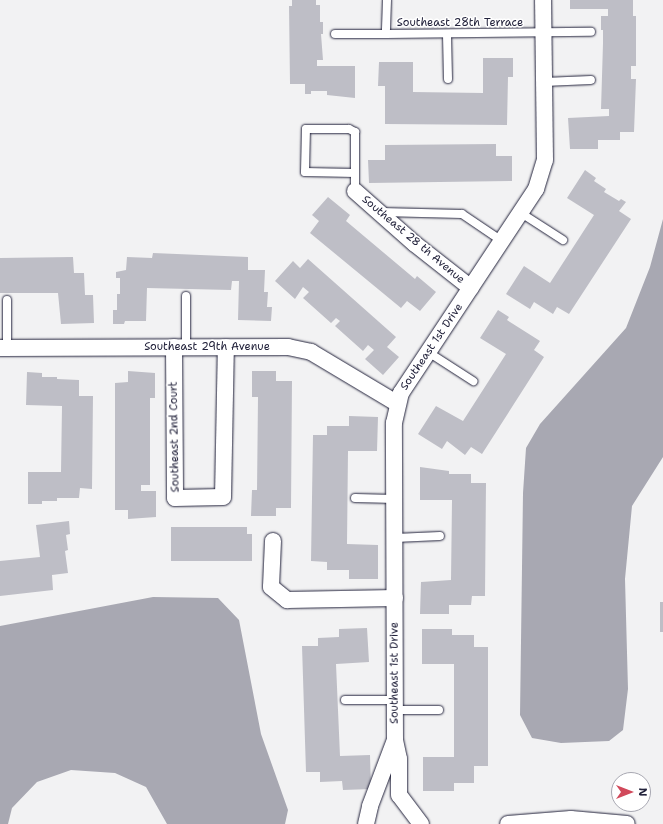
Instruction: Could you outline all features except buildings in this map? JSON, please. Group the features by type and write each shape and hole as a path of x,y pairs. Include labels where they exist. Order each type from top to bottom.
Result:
{"street":[{"name":"Southeast 1st Drive","path":"399,795 399,759 395,740 394,423 400,393 536,189 545,160 544,0"},
{"name":"Southeast 28 th Avenue","path":"355,191 378,212 470,288"},
{"name":"Southeast 2nd Court","path":"180,347 174,498 224,497 226,347"},
{"name":"Southeast 29th Avenue","path":"4,348 288,347 311,352 398,404"},
{"path":"273,541 271,587 287,600 395,598"},
{"name":"Southeast 1st Drive","path":"366,824 375,793 395,740"},
{"path":"375,793 399,795 421,824"},
{"path":"508,824 571,818 627,824"}],"lane":[{"name":"Southeast 28th Terrace","path":"387,0 386,34 447,35 591,32"},
{"path":"335,34 386,34"},
{"path":"447,35 448,79"},
{"path":"544,82 591,80"},
{"path":"355,173 305,172 306,129 352,130 356,136 355,191"},
{"path":"378,212 462,214 502,241"},
{"path":"521,213 563,240"},
{"path":"180,347 186,296"},
{"path":"4,348 8,300"},
{"path":"428,352 473,381"},
{"path":"355,498 395,498"},
{"path":"395,538 440,536"},
{"path":"345,700 439,710"}],"shaded area":[{"path":"663,219 663,457 632,506 625,579 628,689 623,730 609,741 561,743 532,738 520,715 523,493 526,448 540,424 626,328 650,267"},
{"path":"153,597 218,598 239,620 261,734 288,810 285,824 167,824 146,787 115,773 71,770 37,782 12,808 8,824 0,824 0,626"}]}
